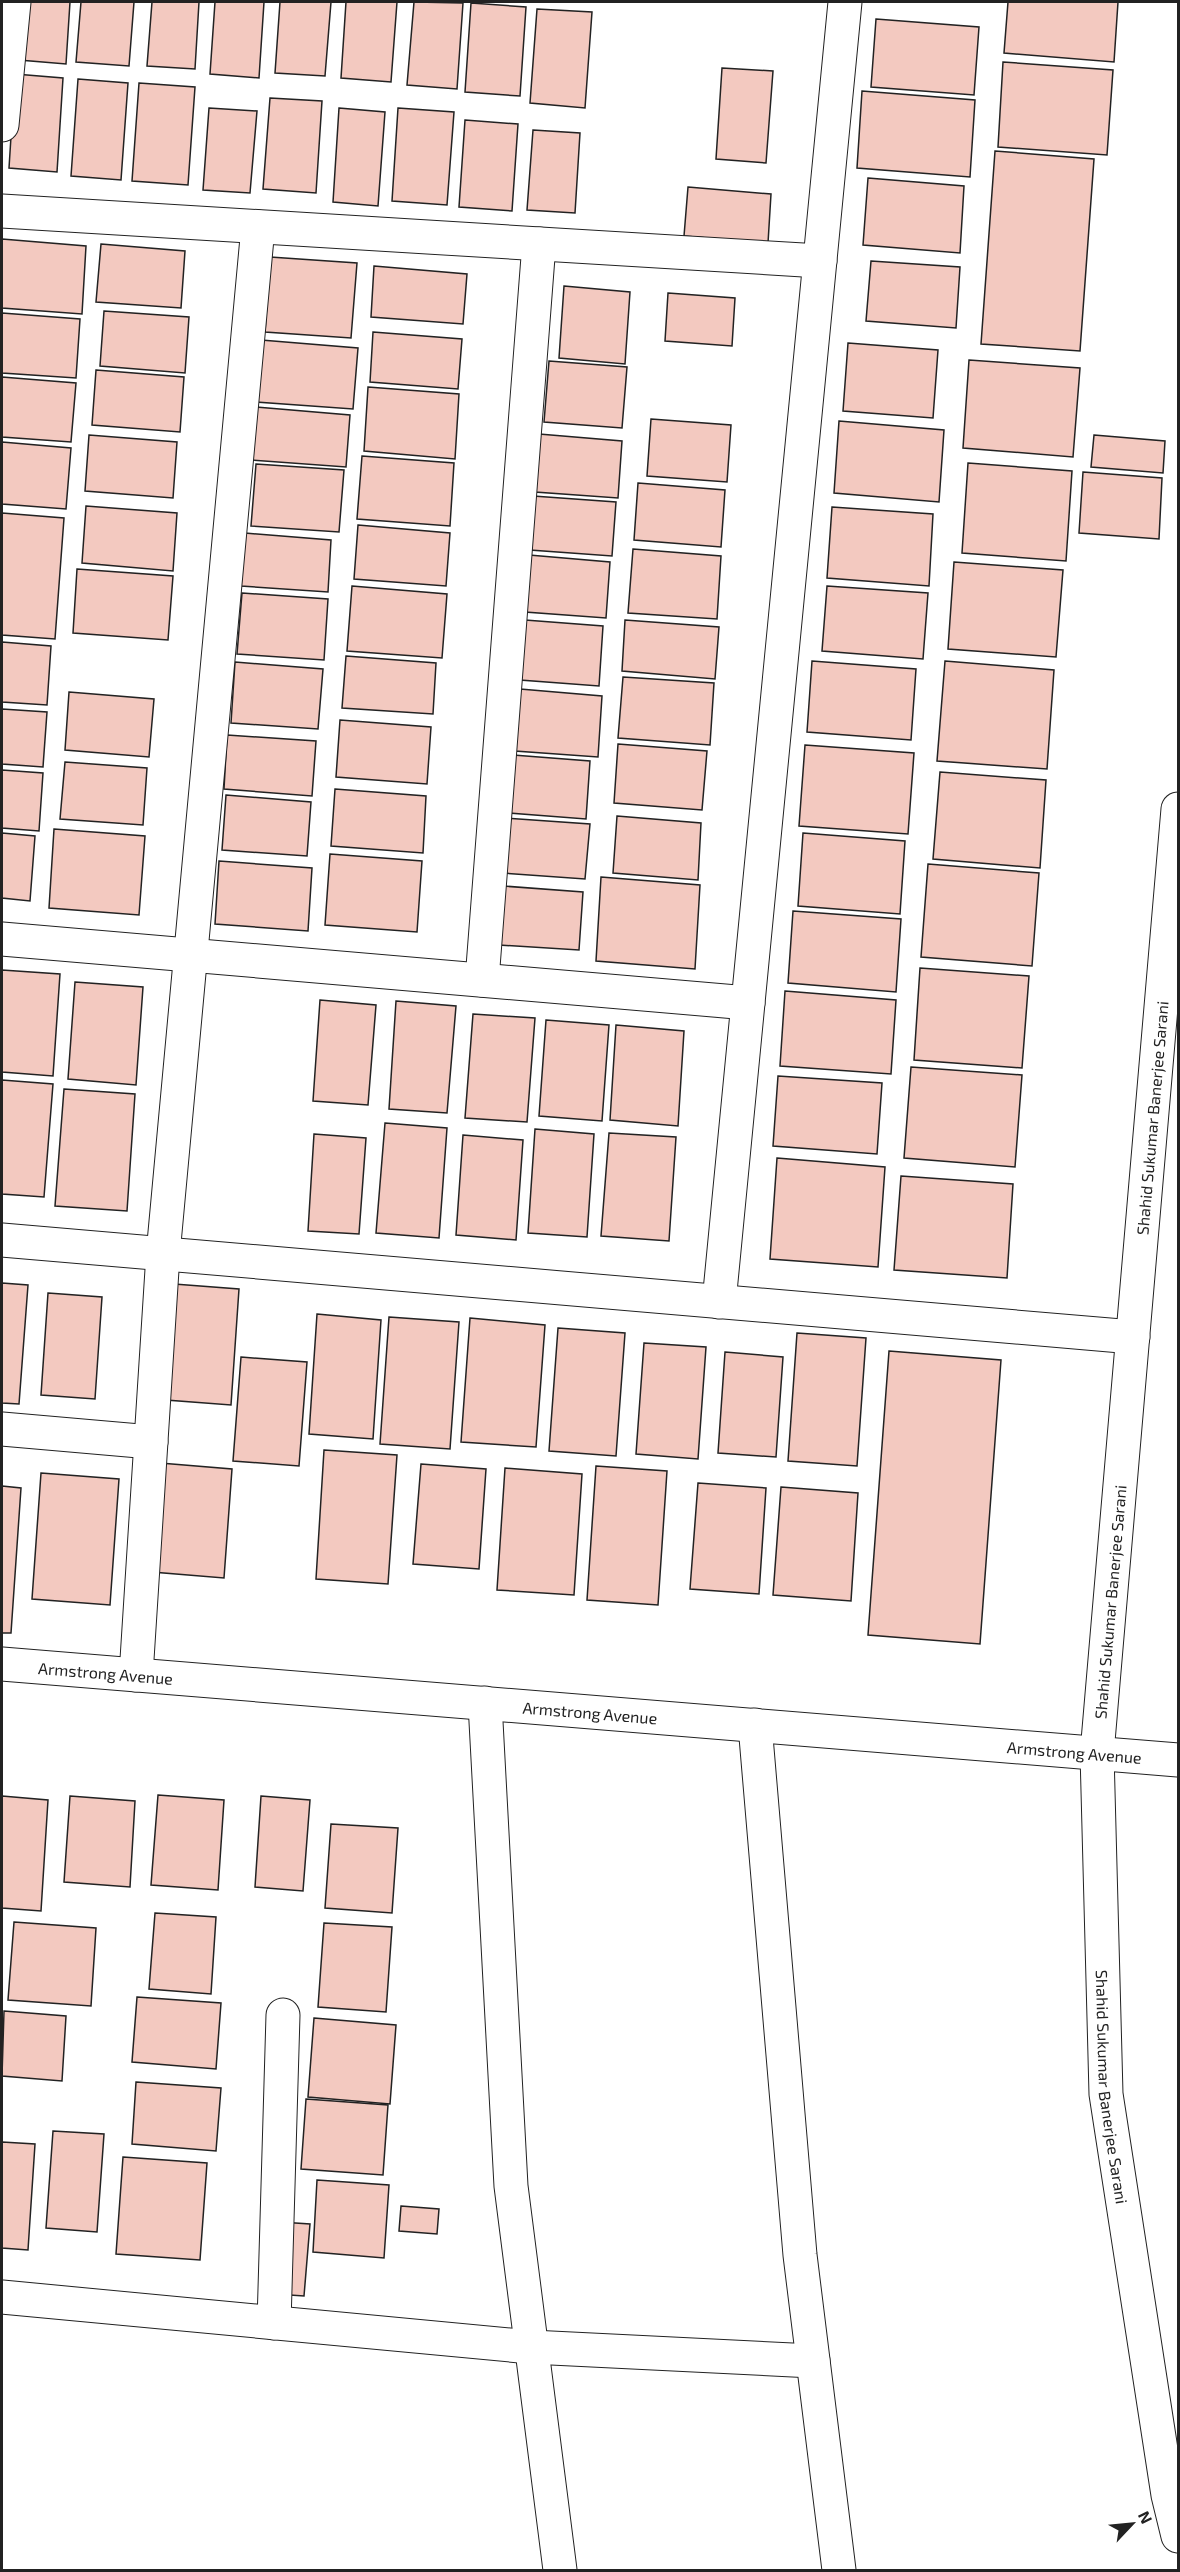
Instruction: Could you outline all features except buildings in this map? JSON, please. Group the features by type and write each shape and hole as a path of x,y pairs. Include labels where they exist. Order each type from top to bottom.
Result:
{"street":[{"path":"2,125 14,2"},
{"path":"719,1302 845,2"},
{"path":"2,211 820,261"},
{"path":"136,1675 163,1254 258,226"},
{"path":"482,980 539,244"},
{"name":"Shahid Sukumar Banerjee Sarani","path":"1179,809 1097,1753 1106,2094 1168,2495 1179,2536"},
{"path":"2,939 748,1003"},
{"path":"2,1240 1133,1337"},
{"path":"2,1429 151,1442"},
{"name":"Armstrong Avenue","path":"2,1664 1179,1760"},
{"path":"485,1703 511,2186 560,2571"},
{"path":"755,1725 800,2255 839,2571"},
{"path":"274,2323 283,2015"},
{"path":"2,2297 531,2347 813,2361"}]}
